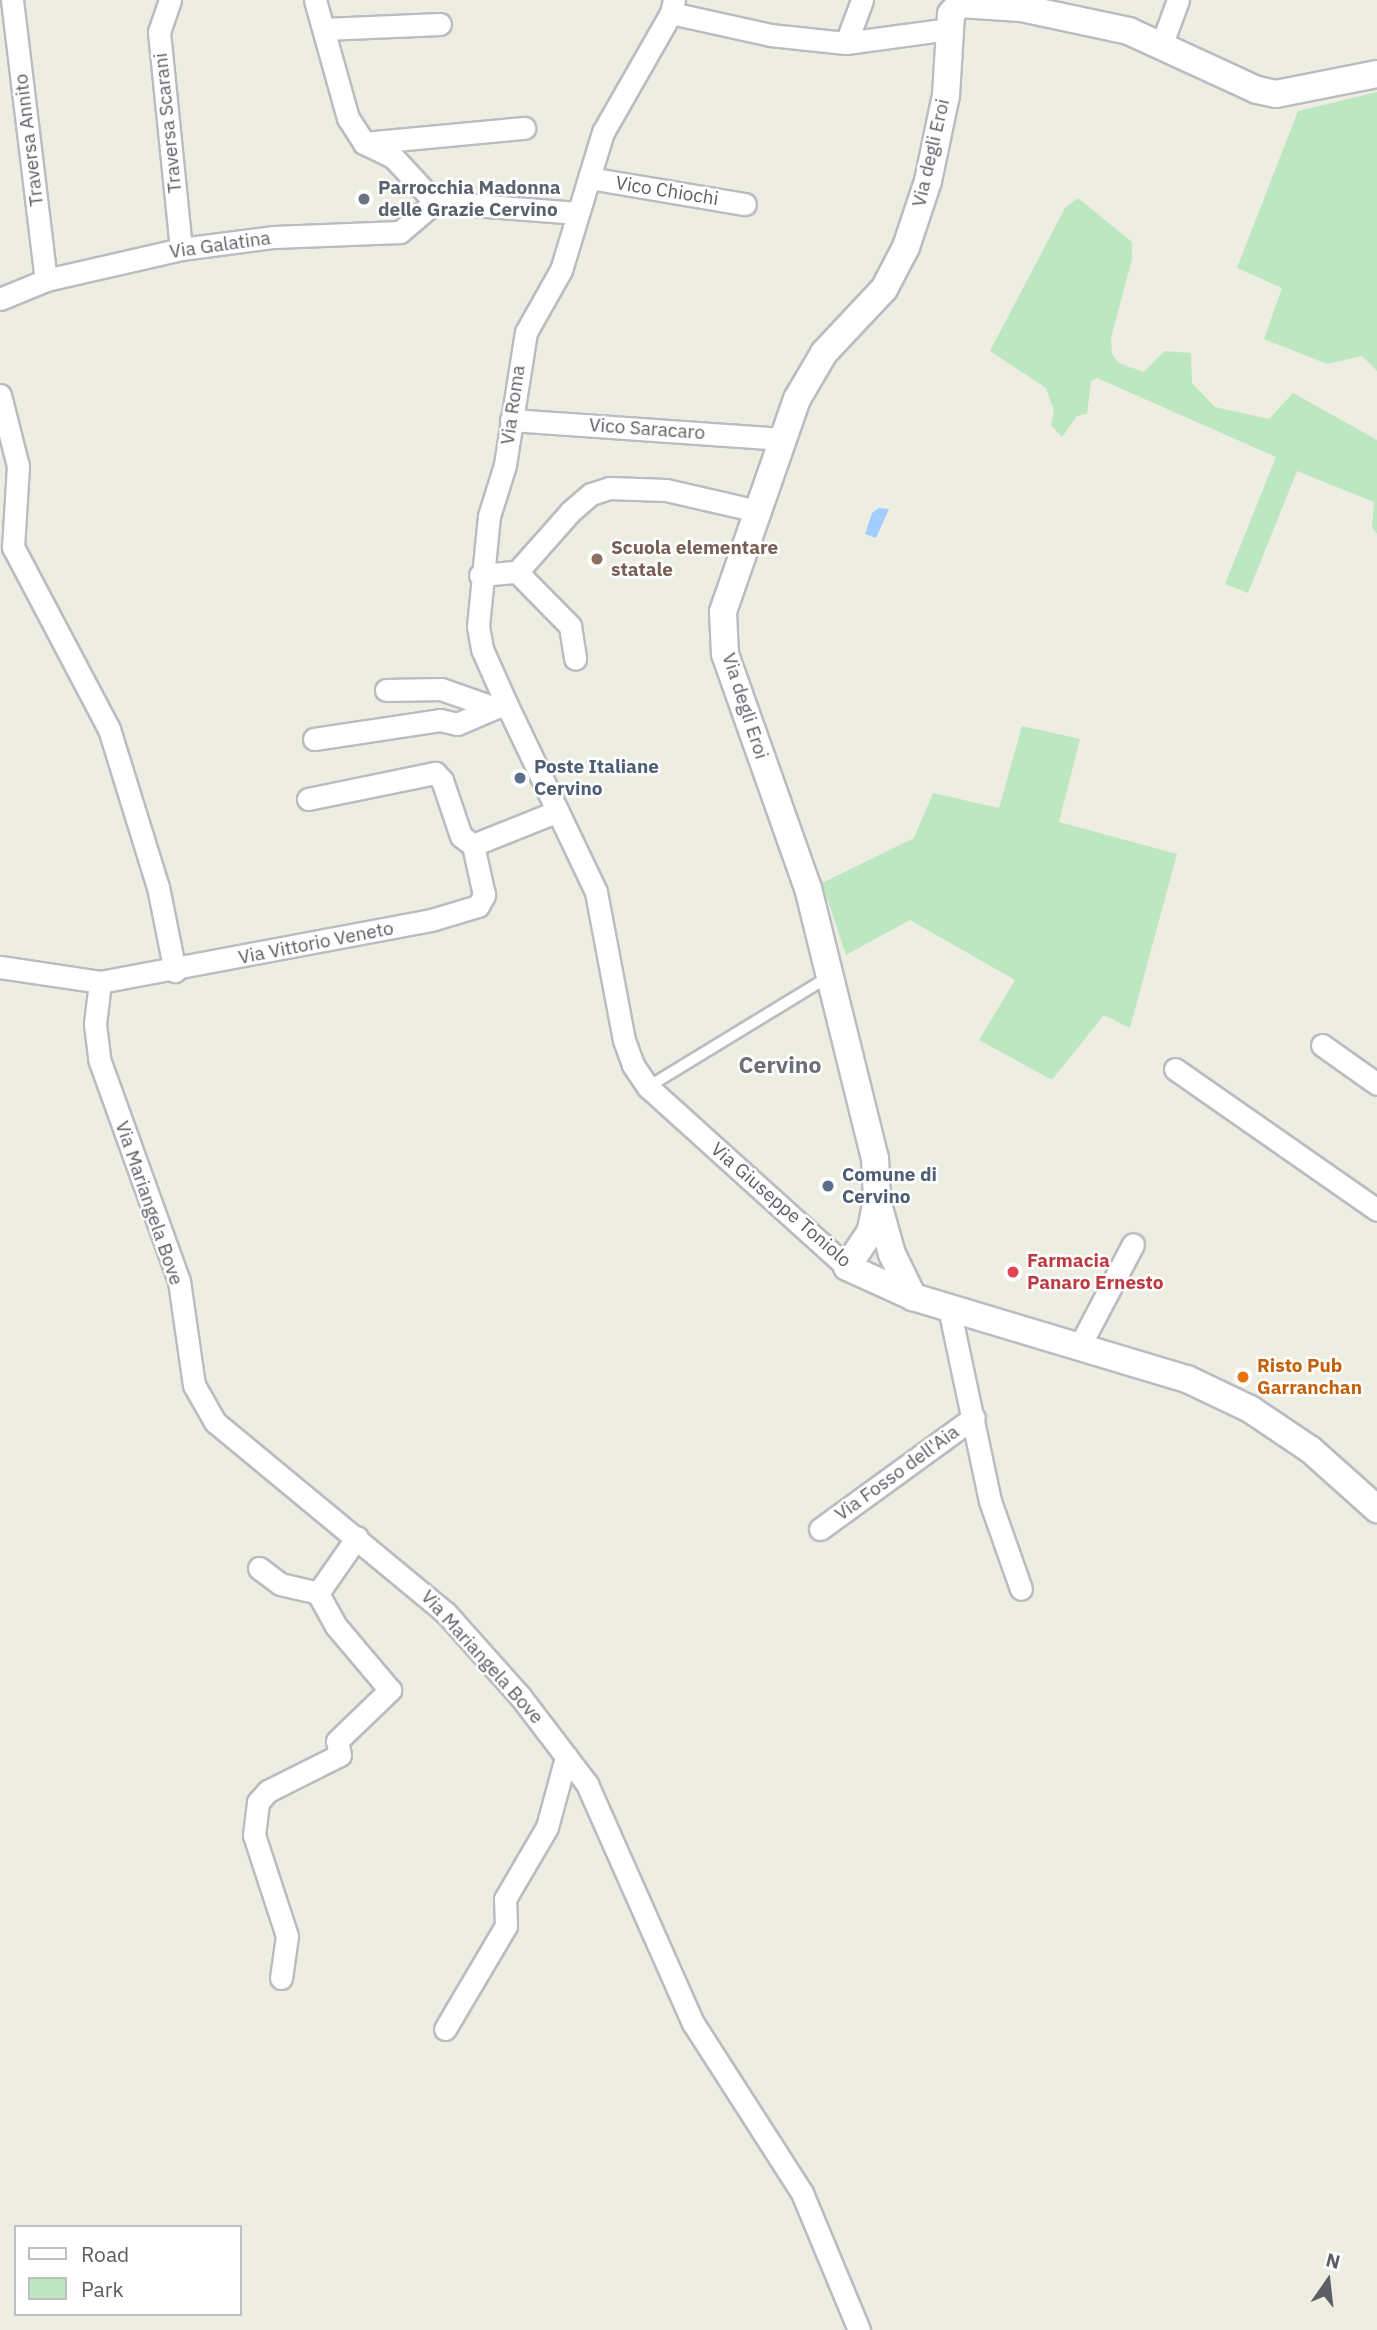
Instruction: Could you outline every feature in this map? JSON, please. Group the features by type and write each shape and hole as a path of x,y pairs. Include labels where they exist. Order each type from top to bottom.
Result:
{"street":[{"name":"Traversa Annito","path":"12,0 46,281"},
{"name":"Traversa Scarani","path":"170,0 159,32 181,249"},
{"path":"315,0 348,118 364,142 393,157 435,202 578,213"},
{"path":"846,43 862,0"},
{"path":"1161,46 1178,0"},
{"path":"960,2 1066,16 1129,31 1257,90 1276,93 1377,74"},
{"name":"Via degli Eroi","path":"913,1297 892,1254 877,1199 875,1158 862,1093 808,888 725,654 723,611 797,399 824,352 884,289 906,247 929,181 946,95 951,14 960,2"},
{"path":"673,6 770,35 846,43 950,29"},
{"name":"Via Roma","path":"556,812 500,706 482,649 478,626 480,575 526,332 561,270 603,132 673,6"},
{"path":"324,29 440,23"},
{"path":"364,142 524,128"},
{"name":"Vico Chiochi","path":"589,178 745,204"},
{"name":"Via Galatina","path":"0,299 46,281 181,249 274,237 400,232 435,202"},
{"path":"0,395 18,466 13,547 109,729 158,887 175,971"},
{"name":"Vico Saracaro","path":"511,419 783,439"},
{"path":"480,575 517,572 570,512 591,494 609,488 666,490 758,511"},
{"path":"517,572 570,626 575,659"},
{"path":"386,690 442,689 500,706"},
{"path":"314,739 440,720 457,724 500,706"},
{"path":"308,799 435,773 442,779 461,836 473,845 556,812"},
{"name":"Via Giuseppe Toniolo","path":"556,812 596,892 624,1040 648,1087 847,1267 913,1297 1187,1379 1250,1409 1311,1450 1377,1509"},
{"name":"Via Vittorio Veneto","path":"0,967 100,982 175,971 431,920 478,906 484,895 473,845"},
{"name":"Via Mariangela Bove","path":"100,982 95,1024 99,1059 179,1281 194,1385 215,1422 446,1613 520,1696 587,1784 693,2023 802,2193 859,2330"},
{"path":"1322,1045 1377,1084"},
{"path":"1175,1069 1377,1210"},
{"name":"Via degli Eroi","path":"847,1267 871,1231 877,1199"},
{"path":"1079,1347 1133,1244"},
{"name":"Via Fosso dell'Aia","path":"949,1308 990,1501 1021,1589"},
{"name":"Via Fosso dell'Aia","path":"820,1529 974,1417"},
{"path":"318,1593 357,1537"},
{"path":"260,1568 281,1584 318,1593 336,1626 390,1690 337,1741 340,1755 268,1791 258,1802 254,1835 287,1936 281,1978"},
{"path":"445,2029 506,1926 505,1899 547,1827 566,1757"}],"lane":[{"path":"648,1087 831,975"}],"green space":[{"path":"1377,92 1377,371 1362,356 1327,364 1264,339 1282,288 1237,268 1298,111"},
{"path":"1078,198 1132,242 1132,259 1111,338 1112,354 1119,363 1144,372 1164,351 1191,353 1192,383 1215,407 1269,419 1293,393 1377,440 1377,534 1372,527 1374,502 1297,471 1248,593 1225,584 1276,457 1097,378 1091,381 1087,414 1077,416 1062,437 1051,425 1054,411 1046,388 990,351 1065,208"},
{"path":"1022,726 1080,739 1059,822 1177,854 1130,1028 1104,1015 1052,1080 979,1040 1015,980 910,920 846,955 822,883 914,838 933,793 999,808"}],"water":[{"path":"879,508 889,509 876,538 865,534 872,513"}],"place":[{"name":"Parrocchia Madonna delle Grazie Cervino","path":"364,199"},
{"name":"Scuola elementare statale","path":"597,559"},
{"name":"Poste Italiane Cervino","path":"520,778"},
{"name":"Comune di Cervino","path":"828,1186"},
{"name":"Farmacia Panaro Ernesto","path":"1013,1272"},
{"name":"Risto Pub Garranchan","path":"1243,1377"}],"district":[{"name":"Cervino","path":"780,1064"}]}
